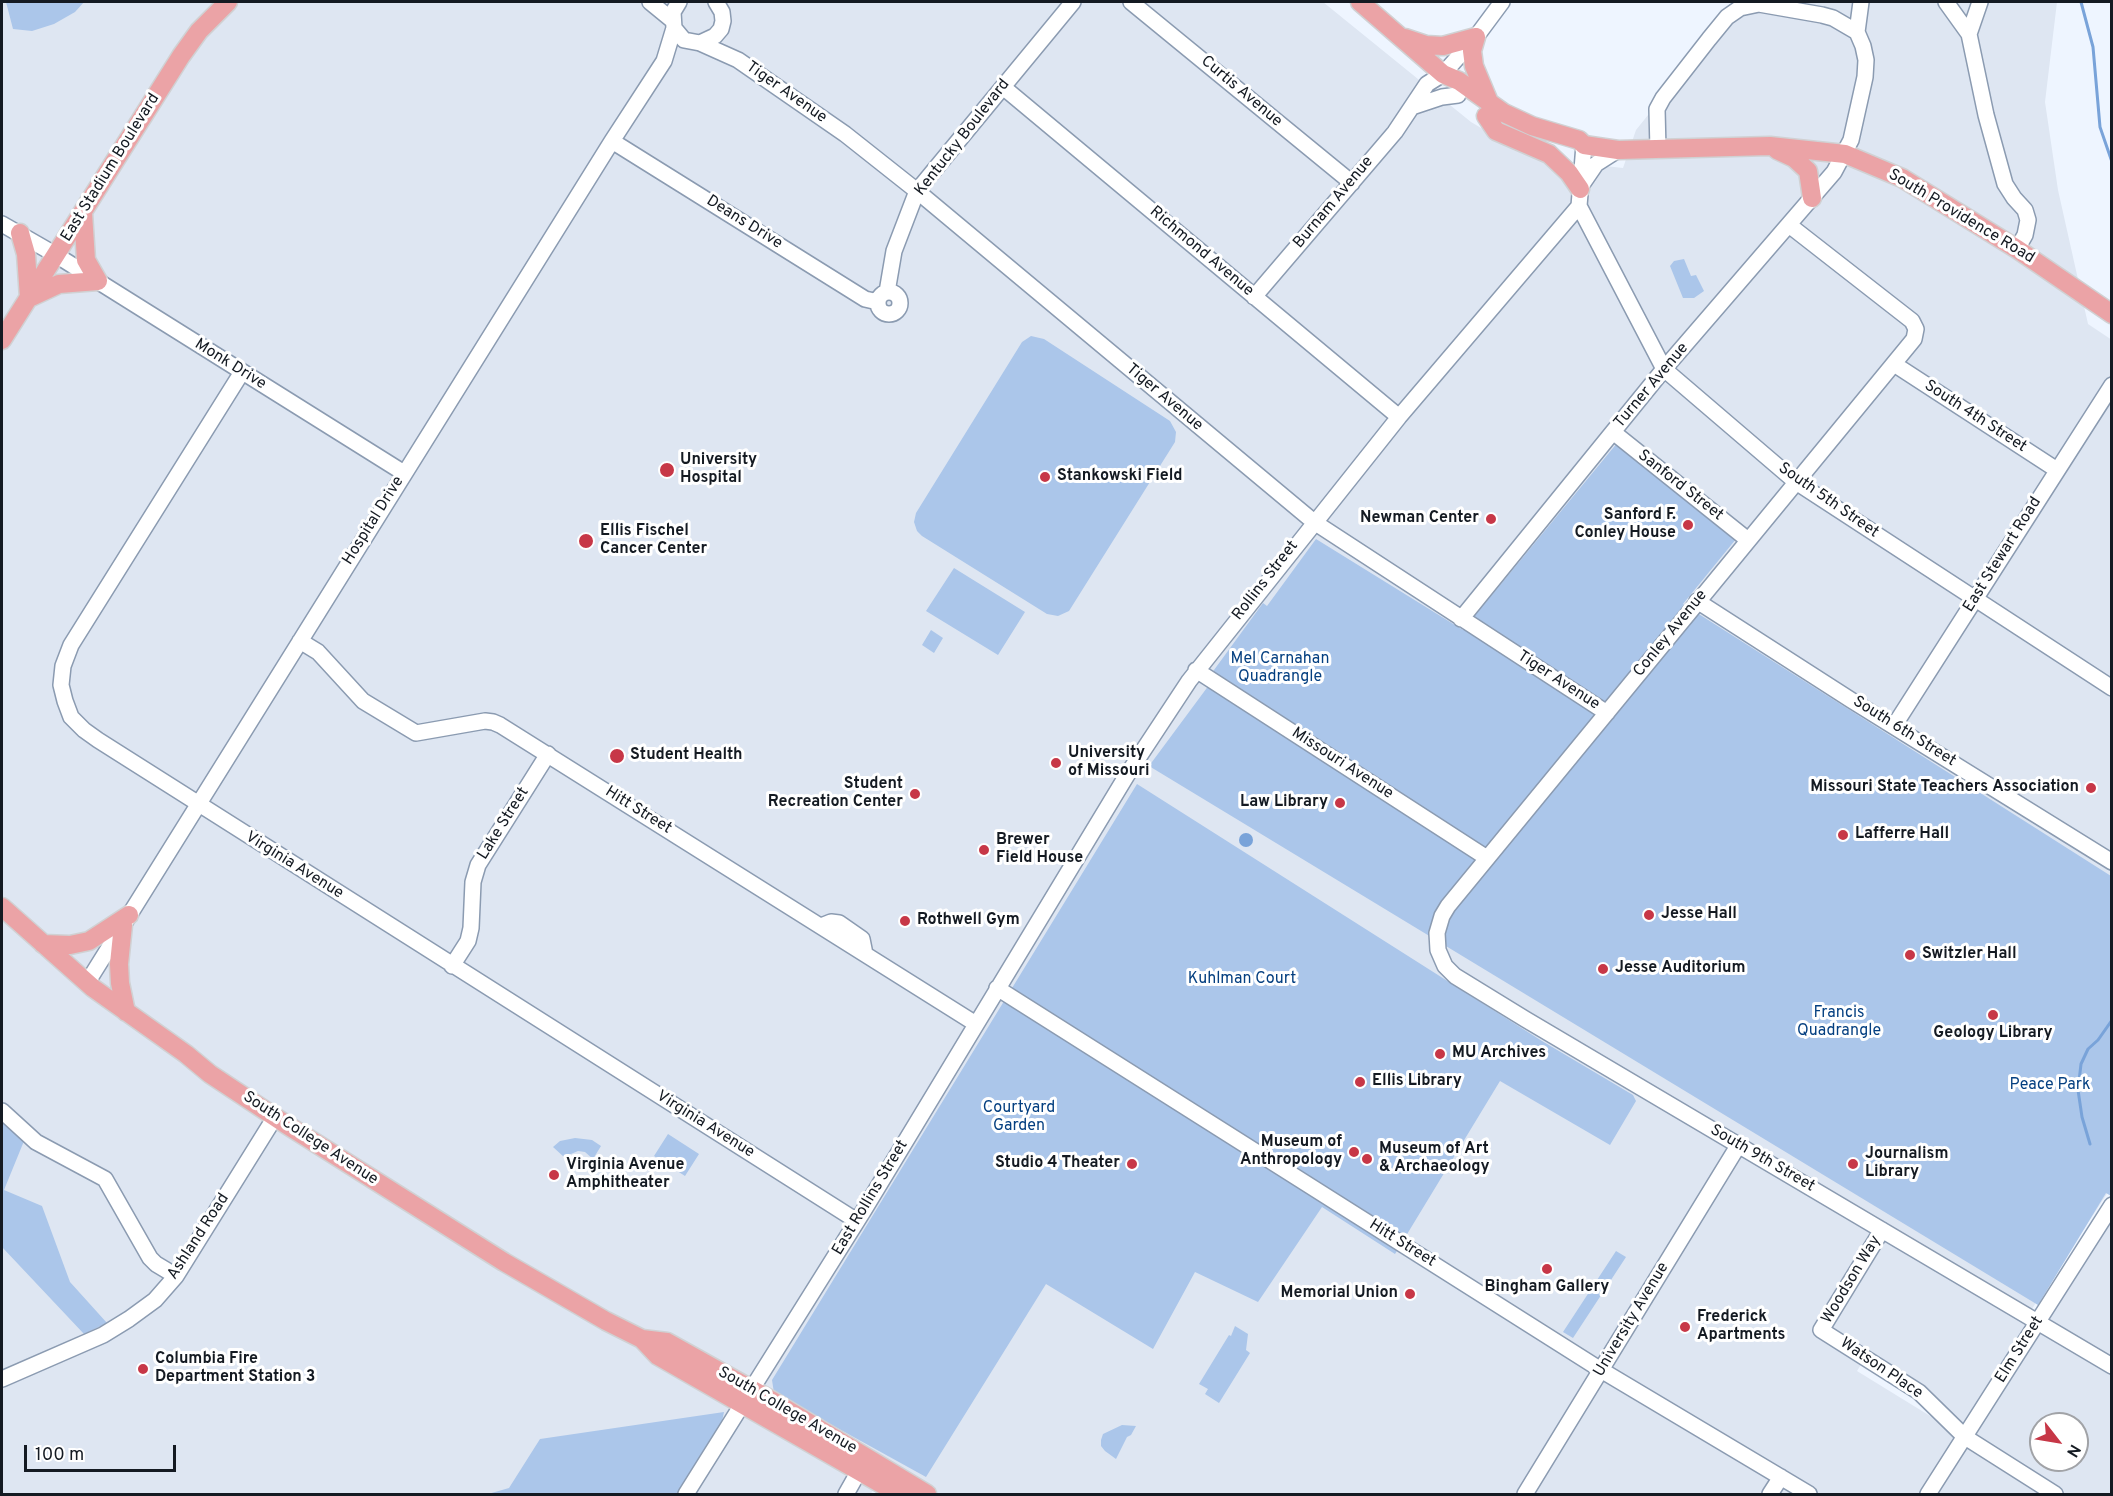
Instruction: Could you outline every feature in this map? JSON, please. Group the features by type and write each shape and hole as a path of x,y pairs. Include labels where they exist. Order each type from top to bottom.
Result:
{"main road":[{"name":"East Stadium Boulevard","path":"2,340 181,56 199,31 228,2"},
{"name":"South Providence Road","path":"1360,2 1443,75 1452,90 1488,110 1504,113 1532,126 1579,140 1584,145 1618,150 1770,146 1845,154 1902,178 2017,249 2112,314"},
{"path":"1400,37 1426,45 1443,46 1476,38 1472,59 1496,131 1549,154 1569,173 1579,197"},
{"name":"South Providence Road","path":"1443,75 1459,81 1488,110"},
{"path":"1770,146 1794,158 1808,171 1812,198"},
{"path":"20,233 26,255 28,298 59,284 98,281 86,260 83,213"},
{"name":"South College Avenue","path":"2,907 87,983 186,1054 210,1074 275,1117 504,1262 606,1321 642,1339 667,1342 752,1389 927,1494"},
{"path":"43,944 70,945 89,941 126,920"},
{"path":"126,920 119,964 126,1012"},
{"name":"South College Avenue","path":"642,1339 658,1356 899,1494"}],"street":[{"path":"650,2 673,24"},
{"name":"Hospital Drive","path":"87,983 404,473 664,61 673,24 673,12 679,2"},
{"name":"Tiger Avenue","path":"716,2 722,12 721,29 728,46 738,60"},
{"name":"Kentucky Boulevard","path":"882,297 894,251 917,191 1073,2"},
{"name":"Curtis Avenue","path":"1131,2 1352,183"},
{"name":"Burnam Avenue","path":"1254,297 1395,132 1427,84 1443,75 1476,38 1502,2"},
{"path":"1658,150 1656,109 1727,17 1740,8 1759,4 1833,18 1857,32 1861,2"},
{"path":"1946,2 1969,34 1986,115 2006,184 2014,198 2025,210 2028,220 2025,235 2017,249"},
{"path":"1969,34 1980,2"},
{"name":"Tiger Avenue","path":"673,24 678,35 738,60 845,134 917,191 1314,522 1607,713"},
{"name":"Hospital Drive","path":"664,61 681,48 716,36 721,29"},
{"name":"Turner Avenue","path":"1461,619 1664,369 1834,172 1851,140 1865,77 1866,60 1857,32"},
{"name":"Richmond Avenue","path":"1002,87 1399,417"},
{"path":"1412,107 1442,97 1458,95"},
{"name":"Deans Drive","path":"612,141 865,299 882,297"},
{"path":"1579,197 1584,145"},
{"path":"1579,197 1587,175 1596,164 1618,150"},
{"name":"South 5th Street","path":"1579,197 1664,369 1796,482 2112,688"},
{"name":"Rollins Street","path":"998,988 1127,776 1196,670 1579,197"},
{"name":"Monk Drive","path":"2,224 98,281 404,473"},
{"name":"Conley Avenue","path":"1437,933 1448,906 1914,339 1916,328 1912,321 1789,225"},
{"name":"South 4th Street","path":"1894,364 2057,470"},
{"name":"Virginia Avenue","path":"242,372 71,645 63,666 61,685 64,701 71,717 84,730 197,804 857,1221"},
{"name":"East Stewart Road","path":"1894,726 2112,384"},
{"name":"Sanford Street","path":"1613,432 1748,540"},
{"name":"South 6th Street","path":"1698,601 2112,862"},
{"name":"Hitt Street","path":"300,640 318,651 363,701 416,733 493,722 548,754 976,1024"},
{"name":"Missouri Avenue","path":"1196,670 1487,858"},
{"name":"Lake Street","path":"452,966 468,941 471,928 473,882 478,865 548,754"},
{"name":"South 9th Street","path":"1437,933 1438,950 1445,966 1455,976 2112,1366"},
{"name":"Hitt Street","path":"998,988 1601,1370 1809,1494"},
{"name":"East Rollins Street","path":"742,1406 998,988"},
{"path":"2,1111 36,1142 105,1179 150,1258 176,1276"},
{"name":"Ashland Road","path":"2,1379 104,1335 155,1300 176,1276 275,1117"},
{"name":"University Avenue","path":"1526,1494 1738,1146"},
{"name":"Elm Street","path":"1928,1494 2112,1205"},
{"name":"Woodson Way","path":"1821,1330 1882,1230"},
{"name":"Watson Place","path":"1821,1330 1919,1392 1965,1437 2055,1494"},
{"path":"686,1494 742,1406"},
{"path":"846,1494 859,1471"},
{"path":"1770,1494 1781,1477"}],"shaded area":[{"name":"University of Missouri","path":"2,2 1323,2 1471,122 1513,147 1541,159 1623,168 1636,130 1739,2 2057,2 2045,102 2058,190 2088,324 2112,340 2112,1186 2028,1315 2038,1321 2111,1205 2111,1494 879,1494 873,1491 870,1494 2,1494","holes":["1865,1358 1961,1435 1857,1371"]},
{"path":"1243,833 1249,833 1253,840 1249,847 1243,847 1239,843 1239,837"}],"green space":[{"path":"6,2 84,2 75,12 54,24 32,31 13,29"},
{"path":"1684,259 1691,276 1696,275 1704,291 1694,298 1683,298 1670,266 1674,261"},
{"name":"Stankowski Field","path":"1031,336 1044,339 1170,421 1176,432 1175,442 1069,611 1058,616 1047,614 922,536 917,531 914,522 916,513 1022,342"},
{"path":"1618,442 1736,539 1683,604 2111,876 2111,1196 2106,1193 2038,1305 1149,766 1212,681 1208,678 1263,603 1267,606 1316,539 1463,630"},
{"path":"954,568 1025,612 998,655 926,611"},
{"path":"931,630 943,638 934,653 922,645"},
{"path":"1137,784 1542,1041 1633,1095 1636,1101 1610,1145 1500,1081 1395,1254 1322,1207 1258,1302 1195,1272 1153,1349 1046,1284 926,1477 774,1393 772,1380"},
{"path":"2,1119 24,1141 4,1190 42,1206 70,1282 107,1323 84,1334 2,1247"},
{"path":"668,1134 699,1154 685,1176 654,1156"},
{"path":"575,1138 592,1140 601,1146 593,1159 585,1152 578,1151 564,1157 553,1147 560,1141"},
{"path":"1616,1251 1626,1257 1573,1338 1563,1332"},
{"path":"1235,1326 1248,1334 1246,1350 1250,1353 1219,1403 1205,1394 1208,1389 1199,1384 1229,1335 1231,1336"},
{"path":"724,1412 721,1426 678,1494 488,1494 509,1488 540,1439"},
{"path":"1122,1425 1136,1426 1131,1435 1127,1437 1116,1459 1101,1446 1101,1440 1103,1434"}],"waterway":[{"path":"2081,2 2093,47 2100,127 2112,162"},
{"path":"2090,1144 2082,1117 2078,1090 2081,1064 2088,1049 2098,1040 2112,1020"}],"place":[{"name":"University Hospital","path":"667,470"},
{"name":"Stankowski Field","path":"1045,477"},
{"name":"Newman Center","path":"1491,519"},
{"name":"Sanford F. Conley House","path":"1688,525"},
{"name":"Ellis Fischel Cancer Center","path":"586,541"},
{"name":"Student Health","path":"617,756"},
{"name":"University of Missouri","path":"1056,763"},
{"name":"Missouri State Teachers Association","path":"2091,788"},
{"name":"Student Recreation Center","path":"915,794"},
{"name":"Law Library","path":"1340,803"},
{"name":"Lafferre Hall","path":"1843,835"},
{"name":"Brewer Field House","path":"984,850"},
{"name":"Jesse Hall","path":"1649,915"},
{"name":"Rothwell Gym","path":"905,921"},
{"name":"Switzler Hall","path":"1910,955"},
{"name":"Jesse Auditorium","path":"1603,969"},
{"name":"Geology Library","path":"1993,1015"},
{"name":"MU Archives","path":"1440,1054"},
{"name":"Ellis Library","path":"1360,1082"},
{"name":"Museum of Anthropology","path":"1354,1152"},
{"name":"Museum of Art & Archaeology","path":"1367,1159"},
{"name":"Studio 4 Theater","path":"1132,1164"},
{"name":"Journalism Library","path":"1853,1164"},
{"name":"Virginia Avenue Amphitheater","path":"554,1175"},
{"name":"Bingham Gallery","path":"1547,1269"},
{"name":"Memorial Union","path":"1410,1294"},
{"name":"Frederick Apartments","path":"1685,1327"},
{"name":"Columbia Fire Department Station 3","path":"143,1369"}],"park label":[{"name":"Mel Carnahan Quadrangle","path":"1280,669"},
{"name":"Kuhlman Court","path":"1242,980"},
{"name":"Francis Quadrangle","path":"1839,1023"},
{"name":"Peace Park","path":"2050,1086"},
{"name":"Courtyard Garden","path":"1019,1118"}]}
